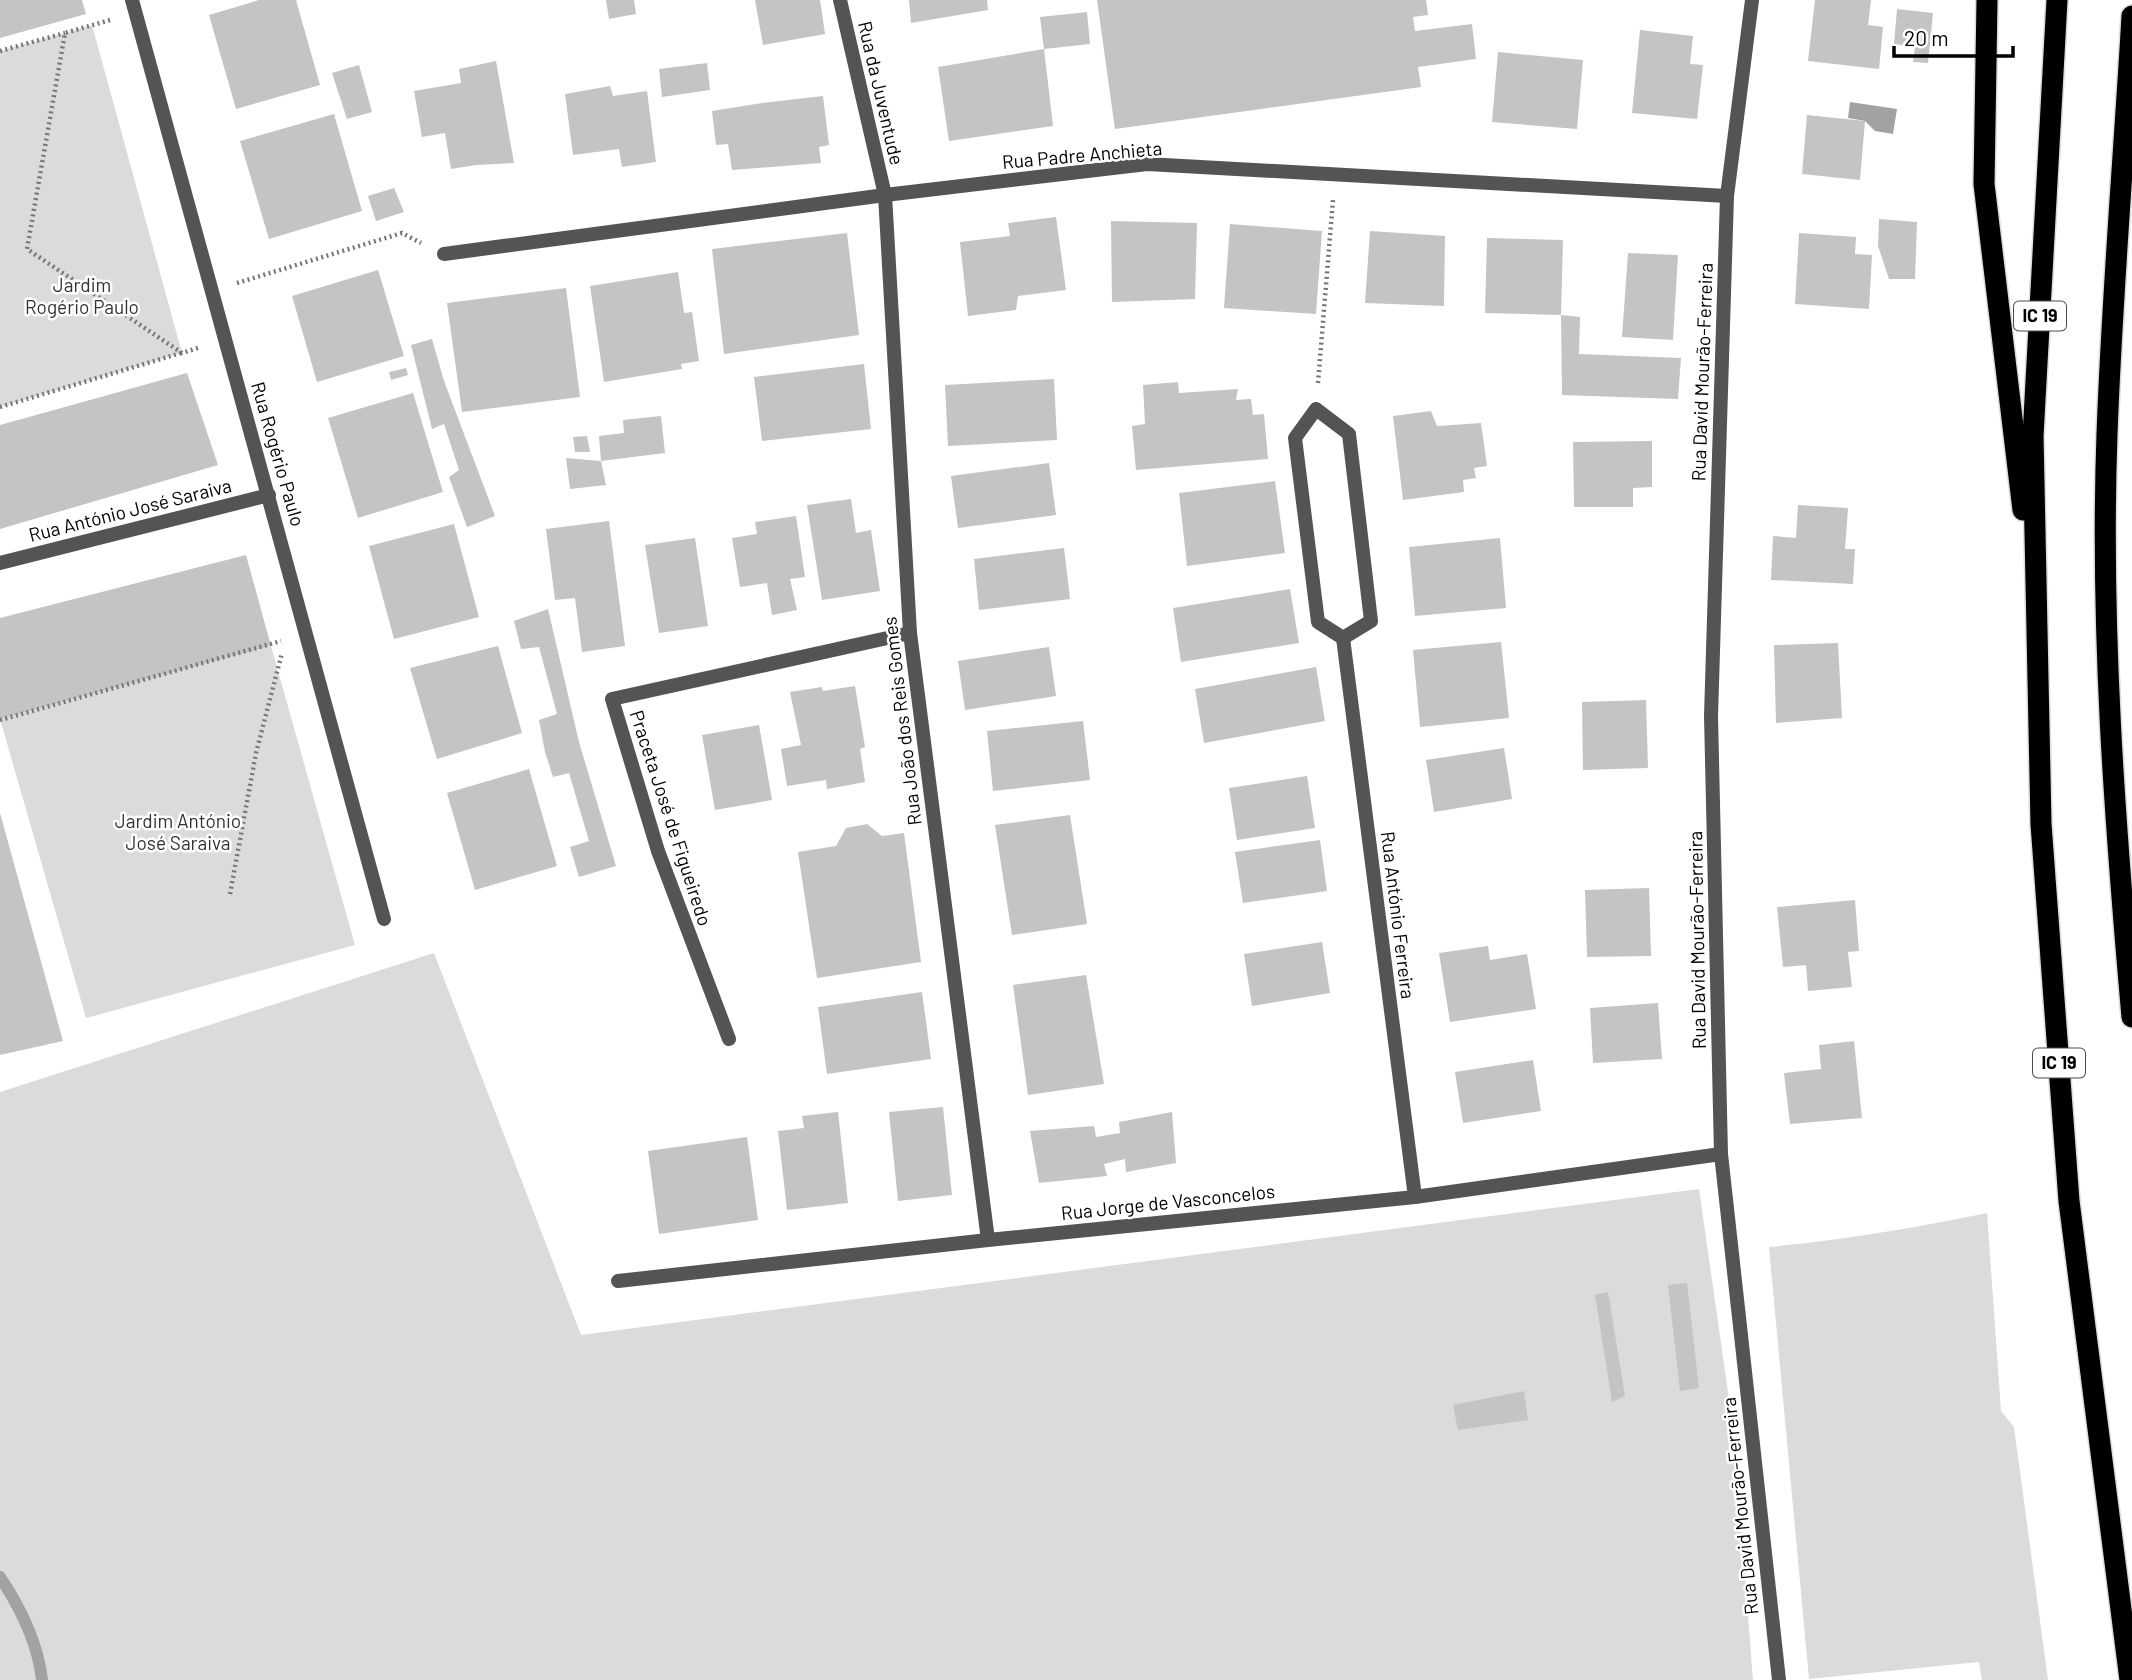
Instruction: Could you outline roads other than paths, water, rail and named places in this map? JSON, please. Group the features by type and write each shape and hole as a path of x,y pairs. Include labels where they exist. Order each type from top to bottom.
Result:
{"highway":[{"path":"1987,0 1984,184 2037,632"},
{"name":"IC 19","path":"2057,0 2033,436 2041,824 2069,1201 2130,1680"},
{"path":"2132,16 2107,448 2107,631 2115,819 2132,1017"}],"street":[{"name":"Rua da Juventude","path":"840,0 885,195"},
{"name":"Rua David Mourão-Ferreira","path":"1752,0 1727,196 1711,716 1721,1154 1779,1680"},
{"name":"Rua Rogério Paulo","path":"134,6 384,919"},
{"name":"Rua Padre Anchieta","path":"444,254 885,195 1147,164 1727,196"},
{"name":"Rua João dos Reis Gomes","path":"885,195 909,632 988,1240"},
{"path":"1316,409 1349,434 1371,621 1343,638 1318,622 1295,438 1316,409"},
{"name":"Rua António José Saraiva","path":"0,563 270,495"},
{"name":"Praceta José de Figueiredo","path":"729,1039 658,851 611,699 909,632"},
{"name":"Rua António Ferreira","path":"1343,638 1415,1197"},
{"name":"Rua Jorge de Vasconcelos","path":"618,1281 1415,1197 1721,1154"}],"waterway":[{"path":"0,1577 27,1626 37,1653 42,1680"}],"park label":[{"name":"Jardim Rogério Paulo","path":"82,296"},
{"name":"Jardim António José Saraiva","path":"178,832"}]}
